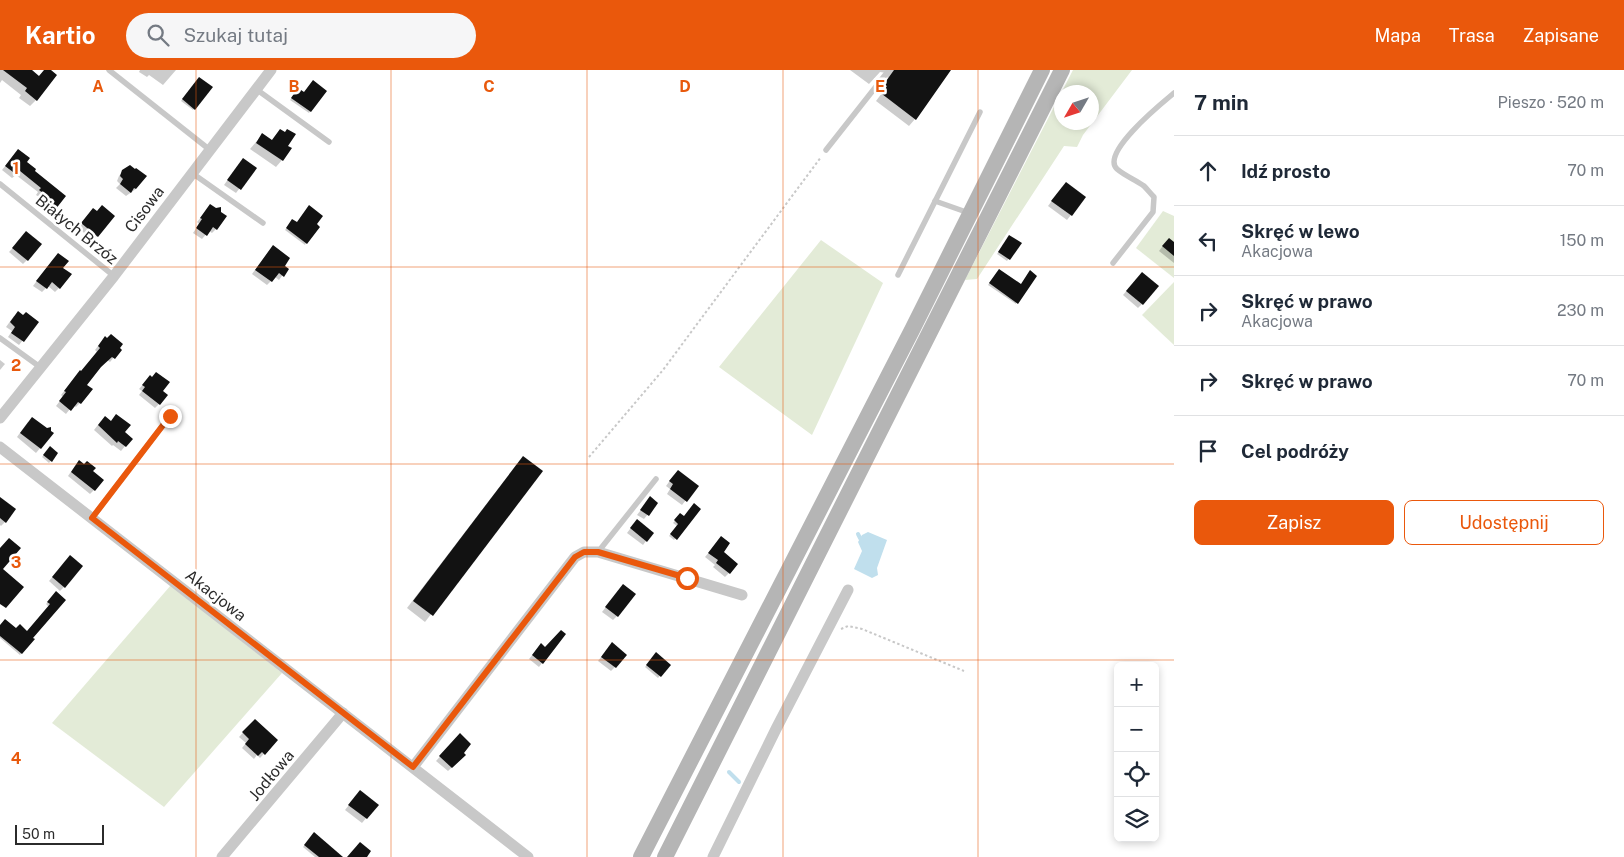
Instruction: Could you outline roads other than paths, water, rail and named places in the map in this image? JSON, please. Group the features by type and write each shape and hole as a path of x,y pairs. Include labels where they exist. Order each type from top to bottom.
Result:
{"main road":[{"path":"641,857 912,330 1042,70"},
{"path":"665,857 1062,70"}],"street":[{"name":"Cisowa","path":"0,418 114,276 271,70"},
{"name":"Akacjowa","path":"0,447 528,857"},
{"path":"413,767 575,557 584,552 598,552 742,595"},
{"path":"713,857 776,729 848,590"},
{"name":"Jodłowa","path":"222,857 343,713"}],"lane":[{"path":"109,70 210,150"},
{"path":"826,150 889,70"},
{"path":"256,89 329,142"},
{"path":"1113,263 1153,212 1154,197 1144,186 1116,168 1114,162 1116,153 1136,126 1174,93"},
{"path":"898,275 980,112"},
{"path":"192,173 262,223"},
{"name":"Białych Brzóz","path":"0,184 114,276"},
{"path":"935,202 970,214"},
{"path":"0,338 40,367"},
{"path":"92,518 170,416"},
{"path":"598,552 656,479"}],"water":[{"path":"868,532 887,540 877,568 878,575 872,578 854,569 862,551 858,542 862,535"}],"waterway":[{"path":"858,534 860,538"},
{"path":"729,772 739,782"}]}
